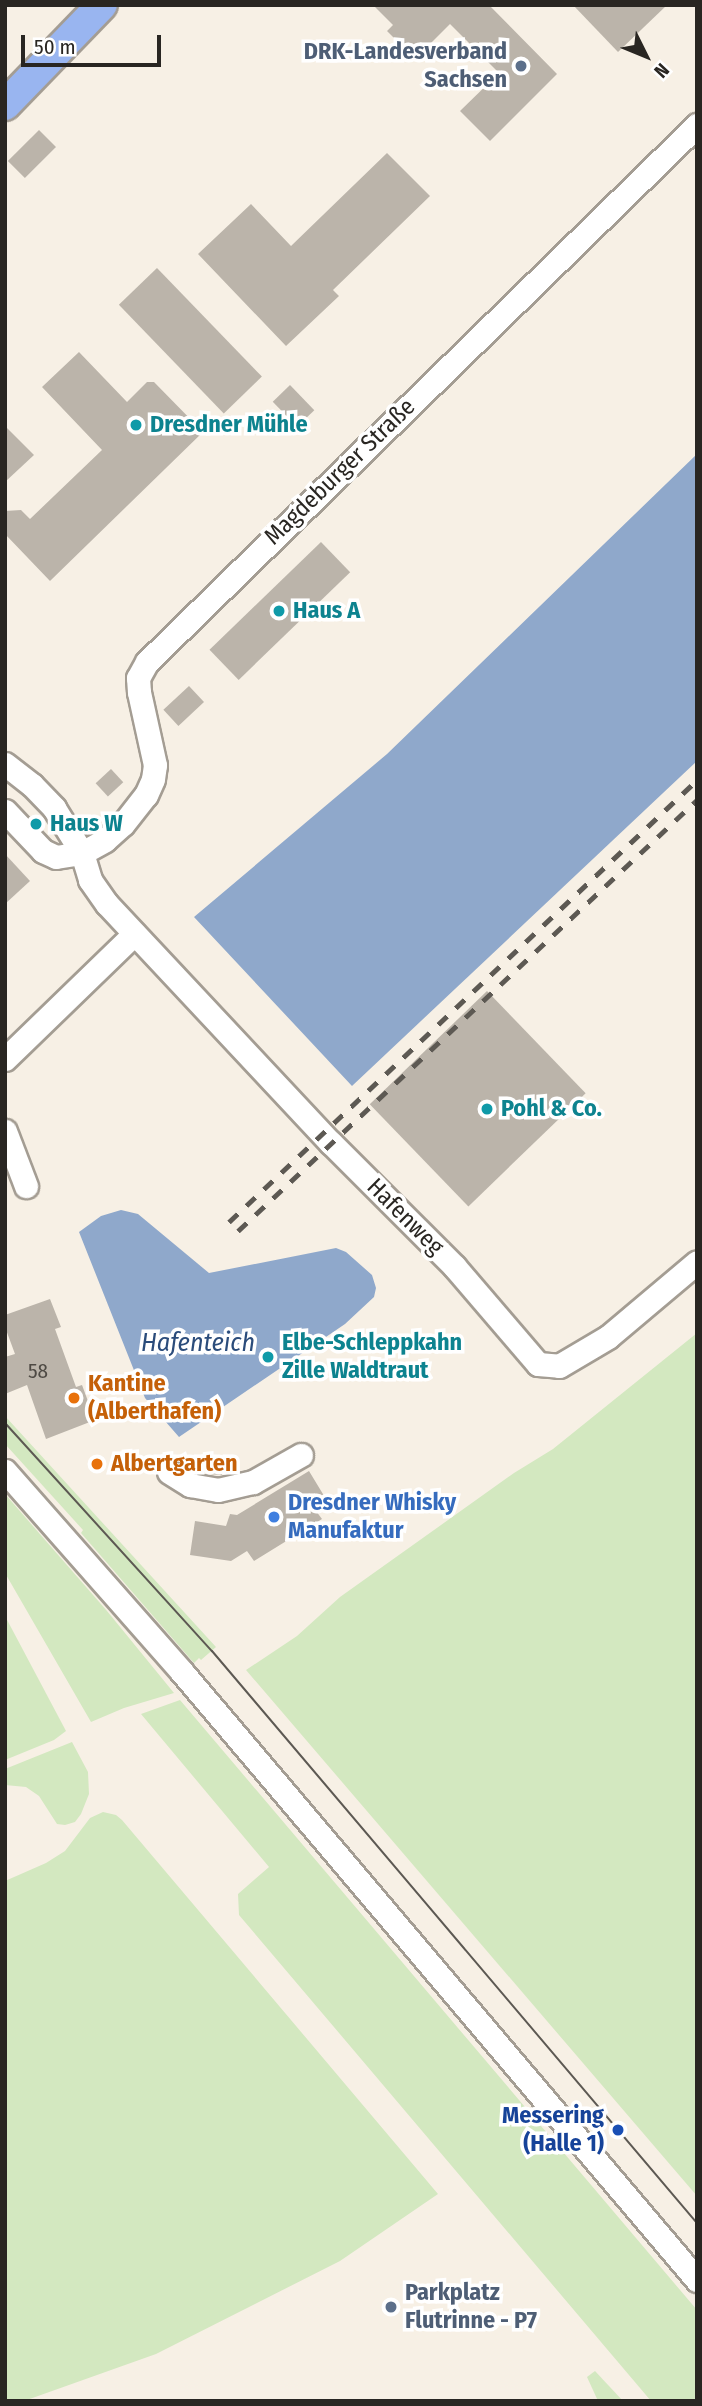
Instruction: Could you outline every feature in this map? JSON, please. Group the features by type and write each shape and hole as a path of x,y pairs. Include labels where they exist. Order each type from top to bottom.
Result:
{"main road":[{"path":"5,105 102,5"}],"street":[{"name":"Magdeburger Straße","path":"82,853 105,840 123,824 146,795 153,779 155,765 138,678 147,662 697,125"},
{"path":"5,811 43,851 56,858 82,853 62,827 54,808 33,785 11,770"},
{"name":"Hafenweg","path":"82,853 90,880 107,904 331,1143 454,1266 538,1364 559,1366 608,1337 697,1262"},
{"path":"5,1059 134,934"},
{"path":"5,1130 26,1186"},
{"path":"169,1472 190,1485 218,1490 253,1482 301,1455"},
{"path":"5,1471 182,1672 697,2280"}],"green space":[{"path":"697,1333 697,2196 246,1670 297,1636 340,1597 514,1473 553,1449"},
{"path":"5,1416 216,1647 201,1660 199,1658 194,1663 81,1533 83,1530 5,1444"},
{"path":"5,1494 174,1693 124,1708 91,1722 5,1573"},
{"path":"5,1616 66,1731 54,1740 5,1760"},
{"path":"180,1700 697,2310 697,2401 651,2401 239,1915 238,1894 269,1867 141,1714"},
{"path":"72,1742 88,1772 89,1794 75,1822 57,1824 39,1796 26,1787 5,1785 5,1769"},
{"path":"103,1812 116,1815 122,1820 438,2194 340,2261 156,2354 24,2401 5,2401 5,1881 46,1863 65,1851 90,1818"},
{"path":"595,2371 623,2401 598,2401 587,2377"}],"water":[{"path":"697,454 697,761 352,1086 194,917 387,754"},
{"name":"Hafenteich","path":"121,1210 138,1214 209,1273 336,1248 346,1252 372,1275 376,1288 374,1297 345,1324 179,1437 145,1398 79,1232 101,1216"}],"building":[{"name":"DRK-Landesverband Sachsen","path":"373,5 489,5 557,74 490,141 460,111 499,73 450,24 415,59 387,31 393,25"},
{"path":"573,5 667,5 618,52"},
{"path":"39,130 56,147 25,178 8,161"},
{"path":"387,153 430,196 333,290 339,296 286,346 198,254 251,204 291,246"},
{"path":"157,268 262,377 224,413 119,305"},
{"name":"Dresdner Mühle","path":"79,352 127,402 147,382 154,382 203,432 50,581 5,534 5,511 21,510 30,519 102,450 42,387"},
{"path":"290,385 314,410 297,427 273,402"},
{"path":"5,426 34,455 5,482"},
{"name":"Haus A","path":"321,542 350,572 239,680 210,650"},
{"path":"189,686 204,702 178,726 163,710"},
{"path":"111,769 123,782 108,796 96,783"},
{"path":"5,854 30,881 5,904"},
{"name":"Pohl & Co.","path":"487,991 586,1093 468,1206 370,1104"},
{"path":"50,1299 61,1327 55,1329 76,1387 82,1385 95,1420 46,1439 27,1385 5,1394 5,1357 15,1354 5,1327 5,1315"},
{"path":"221,1457 222,1475 207,1474 205,1459"},
{"name":"Dresdner Whisky Manufaktur","path":"309,1471 329,1504 316,1511 322,1519 254,1561 247,1551 231,1561 190,1555 195,1521 226,1526 230,1514 237,1515"}],"tram line":[{"path":"5,1423 212,1651 697,2223"}],"railway":[{"path":"229,1222 697,780"},
{"path":"238,1231 697,800"}],"place":[{"name":"DRK-Landesverband Sachsen","path":"521,66"},
{"name":"Dresdner Mühle","path":"136,425"},
{"name":"Haus A","path":"279,611"},
{"name":"Haus W","path":"36,824"},
{"name":"Pohl & Co.","path":"487,1109"},
{"name":"Elbe-Schleppkahn Zille Waldtraut","path":"268,1357"},
{"name":"Kantine (Alberthafen)","path":"74,1398"},
{"name":"Albertgarten","path":"97,1464"},
{"name":"Dresdner Whisky Manufaktur","path":"274,1517"},
{"name":"Messering (Halle 1)","path":"618,2130"},
{"name":"Parkplatz Flutrinne - P7","path":"391,2307"}]}
